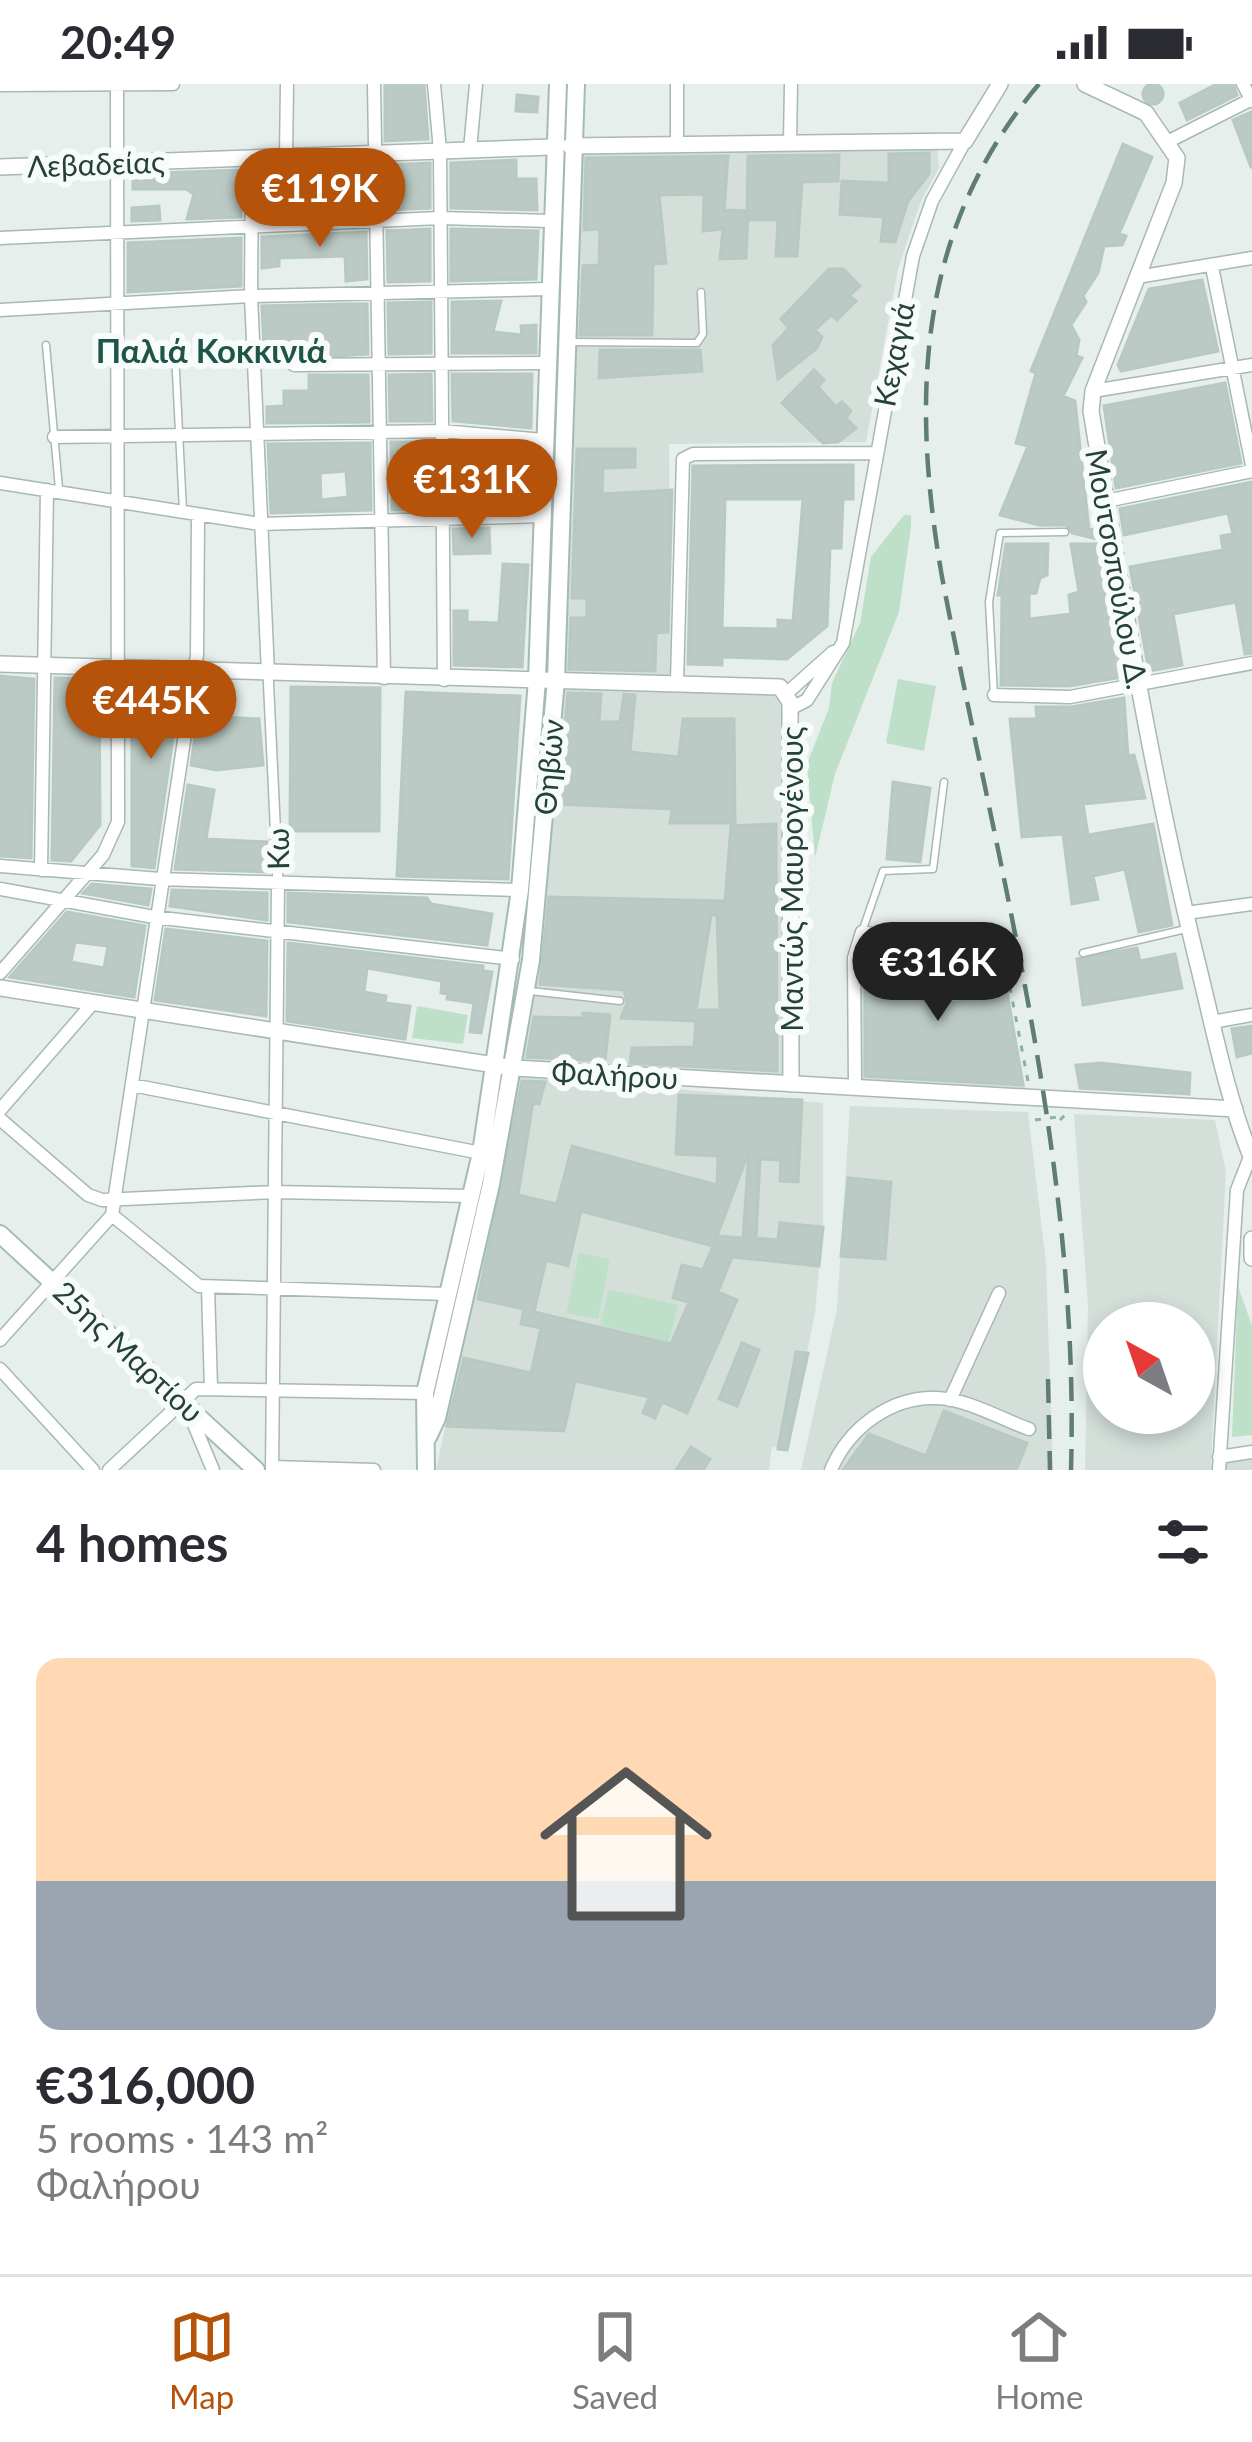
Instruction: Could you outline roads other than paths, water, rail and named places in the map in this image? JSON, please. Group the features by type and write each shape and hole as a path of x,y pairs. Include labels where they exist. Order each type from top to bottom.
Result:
{"main road":[{"name":"Θηβών","path":"426,1470 425,1394 481,1153 526,990 565,342 558,84"},
{"name":"Θηβών","path":"428,1437 437,1418 505,1067 520,890 546,680 542,515 550,220 576,84"},
{"name":"25ης Μαρτίου","path":"0,1234 266,1469"}],"street":[{"path":"0,973 58,900 103,855 118,822 117,84"},
{"path":"0,85 173,84"},
{"path":"286,156 287,84"},
{"path":"374,84 384,678"},
{"path":"434,84 440,151 444,680"},
{"path":"470,150 476,84"},
{"path":"677,84 677,144"},
{"path":"790,142 791,84"},
{"name":"Κεχαγιά","path":"788,701 807,700 842,643 913,256 932,201 1000,84"},
{"path":"1084,84 1146,112 1169,140 1252,100 1243,84"},
{"name":"Μουτσοπούλου Δ.","path":"1169,140 1177,158 1175,181 1093,391 1091,411 1106,501 1104,524 1136,682 1212,1022 1251,1154"},
{"name":"Λεβαδείας","path":"0,167 561,146 965,141"},
{"name":"Κω","path":"252,158 250,296 278,884 273,1390 266,1469"},
{"path":"0,238 252,224 550,220"},
{"path":"1137,277 1252,258"},
{"path":"1106,501 1252,468 1212,268"},
{"path":"0,310 379,291 548,289"},
{"path":"294,364 546,363"},
{"path":"1093,391 1252,365"},
{"path":"54,437 442,431 543,440"},
{"path":"677,682 683,460 693,454 874,452"},
{"path":"0,483 260,524 542,515"},
{"path":"41,870 42,666 54,492"},
{"path":"0,1340 112,1215 195,671 191,516"},
{"path":"994,695 1070,697 1252,663"},
{"name":"Μαντώς Μαυρογένους","path":"0,664 444,680 775,685 788,701 791,1084"},
{"path":"0,866 160,879 520,890"},
{"path":"0,889 154,917 513,959"},
{"path":"1188,921 1252,904"},
{"path":"855,1087 854,958 862,932 1004,959"},
{"name":"Φαλήρου","path":"0,988 505,1067 1235,1109"},
{"path":"94,1003 0,1114 88,1195 115,1200 274,1192 471,1196"},
{"path":"1212,1022 1252,1015"},
{"path":"132,1084 481,1153"},
{"path":"1251,1154 1237,1190 1219,1463 1252,1452"},
{"path":"112,1215 190,1282 208,1288 447,1294"},
{"path":"1252,1240 1252,1258"},
{"path":"208,1288 212,1388"},
{"path":"950,1400 999,1292"},
{"path":"0,1369 93,1470"},
{"path":"109,1470 196,1389 425,1394"},
{"path":"184,1400 210,1468"},
{"path":"831,1470 841,1447 870,1420 907,1402 950,1400 1029,1429"},
{"path":"266,1469 374,1470"}],"lane":[{"path":"565,342 697,343 703,334 701,292"},
{"path":"46,345 54,492"},
{"path":"175,353 179,436 191,516"},
{"path":"994,695 989,602 1000,532 1066,532"},
{"path":"862,932 884,872 934,869 944,782"},
{"path":"1083,953 1188,921"},
{"path":"526,990 620,1001"}],"railway":[{"path":"1039,84 998,140 968,197 946,257 933,318 927,445 942,577 1010,909 1049,1132 1063,1244 1071,1470"},
{"path":"1048,1379 1050,1470"}],"district":[{"name":"Παλιά Κοκκινιά","path":"211,350"}]}
